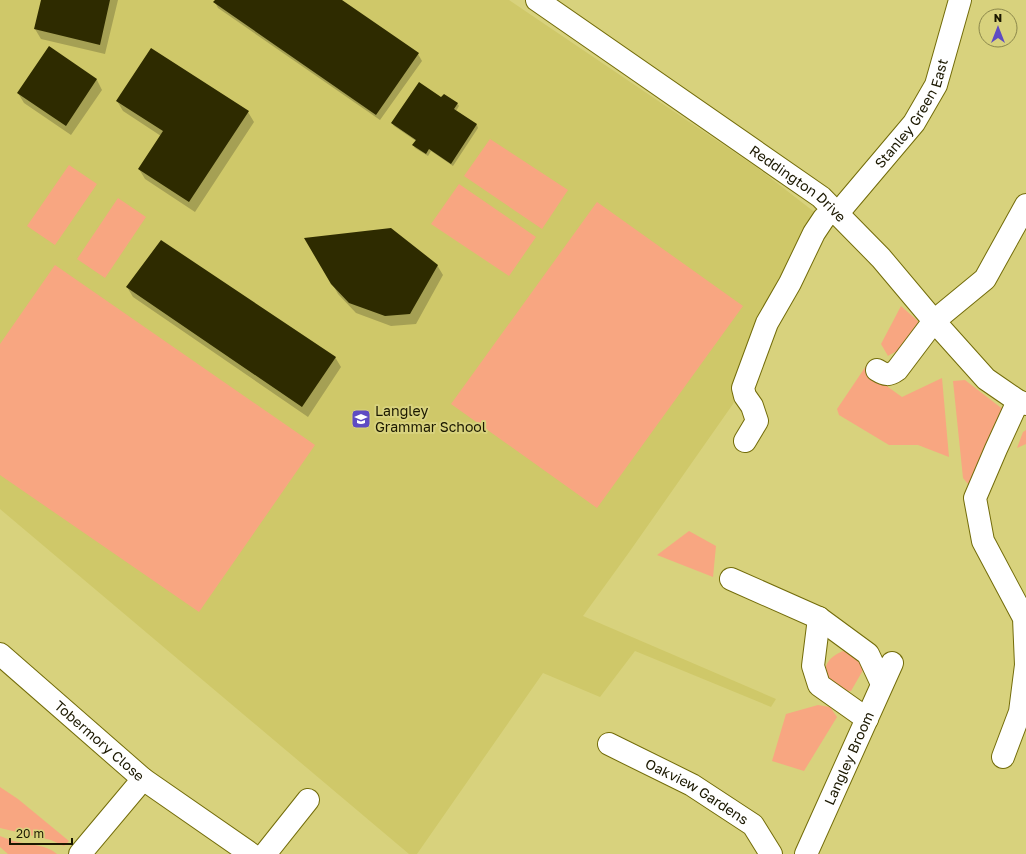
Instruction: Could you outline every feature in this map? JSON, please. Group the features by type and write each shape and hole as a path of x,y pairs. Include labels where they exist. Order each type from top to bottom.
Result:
{"street":[{"name":"Reddington Drive","path":"537,0 821,196 881,258 934,321 986,379 1022,403"},
{"name":"Stanley Green East","path":"745,441 757,421 752,406 745,396 743,388 767,323 790,283 814,233 824,218 836,212 914,123 936,85 960,0"},
{"path":"877,370 886,374 897,370 934,321 985,279 1026,205"},
{"path":"1003,757 1020,712 1026,665 1024,618 983,541 975,498 996,449 1022,403"},
{"path":"732,579 819,618 868,654 882,684"},
{"path":"819,618 814,666 819,685 867,719"},
{"name":"Tobermory Close","path":"0,654 143,779 80,854"},
{"name":"Langley Broom","path":"806,854 892,663"},
{"name":"Oakview Gardens","path":"609,744 692,785 753,825 771,854"},
{"path":"143,779 251,854"},
{"path":"265,854 308,800"}],"shaded area":[{"name":"Langley Grammar School","path":"0,0 509,0 756,167 817,214 784,278 733,404 583,616 776,699 771,707 635,651 600,697 543,673 417,854 409,854 0,509"},
{"path":"490,139 568,190 542,229 464,176"},
{"path":"69,165 97,184 55,245 27,226"},
{"path":"459,184 536,237 509,276 431,224"},
{"path":"118,198 146,217 105,278 77,259"},
{"path":"597,202 743,306 597,508 451,404"},
{"path":"55,265 315,445 199,612 0,475 0,344"},
{"path":"901,306 919,322 918,329 913,340 909,344 888,356 881,344"},
{"path":"868,363 888,387 902,397 942,378 949,457 918,445 889,445 839,415 837,409"},
{"path":"965,380 1000,407 1008,411 969,494 968,484 963,478 953,381"},
{"path":"1026,430 1026,444 1017,448 1023,432"},
{"path":"689,531 716,546 713,577 657,555"},
{"path":"843,651 870,658 851,691 835,687 827,677 825,670 829,661 835,655"},
{"path":"818,705 830,707 837,717 804,771 772,761 786,714"},
{"path":"0,787 18,799 69,841 64,846 51,840 0,828"},
{"path":"0,836 16,842 44,847 57,854 8,854 0,847"}],"building":[{"path":"41,0 110,0 100,45 34,29"},
{"path":"215,0 342,0 419,53 376,115 213,2"},
{"path":"49,46 97,79 66,126 17,93"},
{"path":"151,48 249,111 189,202 138,169 163,131 116,101"},
{"path":"419,82 441,97 444,94 458,103 454,109 477,124 451,164 429,149 426,154 412,145 416,140 391,123"},
{"path":"391,228 438,265 410,314 385,316 349,303 331,284 304,238"},
{"path":"161,240 336,357 302,407 126,287"}],"place":[{"name":"Langley Grammar School","path":"361,419"}]}
